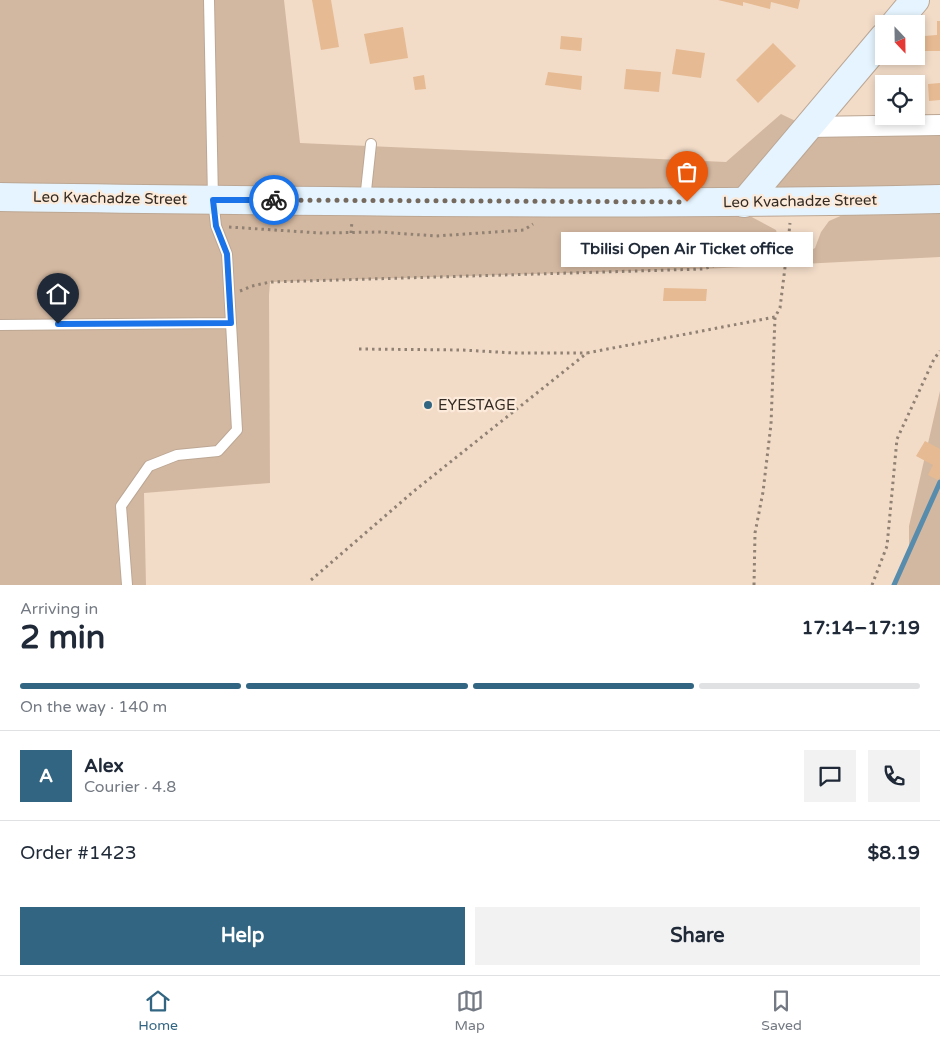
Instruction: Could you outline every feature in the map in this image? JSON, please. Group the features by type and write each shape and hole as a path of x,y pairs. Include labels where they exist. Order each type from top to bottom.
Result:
{"main road":[{"path":"902,15 915,0"},
{"path":"744,203 875,48"},
{"name":"Leo Kvachadze Street","path":"0,197 214,213 364,201 744,203 940,199"}],"street":[{"path":"808,127 940,125"}],"lane":[{"path":"127,585 121,506 149,466 177,455 218,451 237,430 227,254 214,213 209,0"},
{"path":"364,201 371,144"},
{"path":"0,324 231,323"}],"path":[{"path":"214,213 320,233 380,232 436,236 524,230 538,221 555,202"},
{"path":"754,585 755,533 771,424 775,316 780,308 792,202"},
{"path":"230,303 240,292 252,286 270,282 704,269 788,243"},
{"path":"359,349 463,350 514,353 588,352 775,316"},
{"path":"872,585 887,546 897,439 934,358 940,351"},
{"path":"311,580 414,491 588,352"}],"shaded area":[{"path":"0,0 284,0 300,143 726,162 781,114 808,127 940,125 940,199 0,197"},
{"path":"0,207 746,214 776,230 782,252 808,252 815,248 821,232 829,221 845,214 940,212 940,257 703,269 270,282 270,483 144,493 146,585 0,585"},
{"path":"940,391 940,585 894,585 909,551 909,526"}],"building":[{"path":"312,0 331,0 339,47 321,50"},
{"path":"718,0 800,0 798,9 771,2 770,9 743,2 743,6"},
{"path":"937,21 940,21 940,51 925,51 925,36 937,35"},
{"path":"403,27 408,58 370,64 364,34"},
{"path":"561,36 582,38 581,51 560,49"},
{"path":"773,43 796,66 758,103 736,80"},
{"path":"676,49 705,53 701,78 672,74"},
{"path":"626,69 661,72 659,92 624,89"},
{"path":"548,72 582,76 581,90 545,85"},
{"path":"424,75 426,89 415,90 413,77"},
{"path":"940,83 940,100 929,101 928,84"},
{"path":"664,288 707,289 706,301 663,301"},
{"path":"925,441 940,449 940,477 938,480 928,475 933,465 916,456"}],"waterway":[{"path":"894,585 940,482"}],"way so far":[{"path":"274,200 687,202"}],"place":[{"name":"Tbilisi Open Air Ticket office","path":"687,202"},
{"name":"EYESTAGE","path":"428,405"}],"route":[{"path":"58,324 231,323 227,254 216,226 213,200 274,200"}]}
